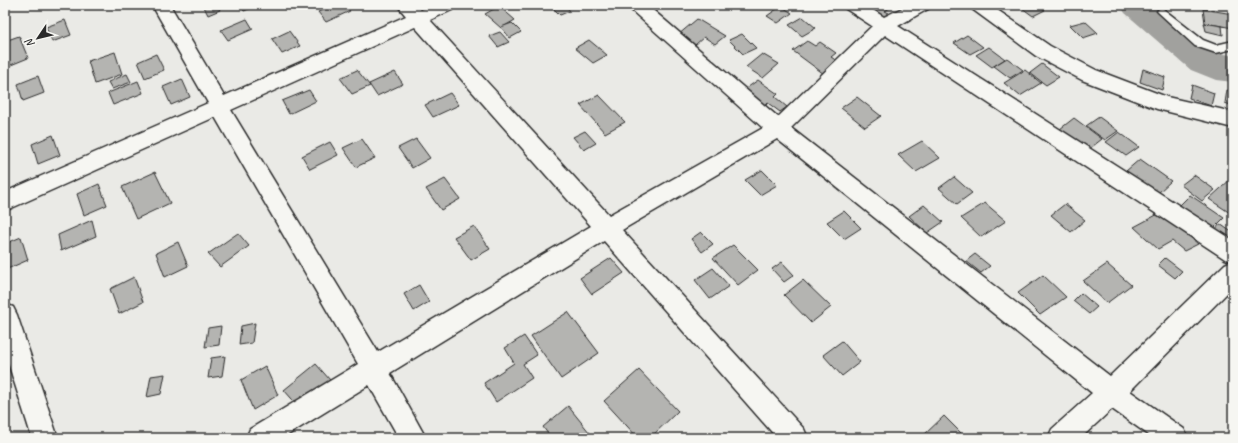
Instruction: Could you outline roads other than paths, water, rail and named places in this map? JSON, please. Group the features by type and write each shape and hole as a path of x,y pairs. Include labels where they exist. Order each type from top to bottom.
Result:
{"street":[{"path":"161,5 219,108 374,367 413,438"},
{"path":"5,202 219,108 412,12 448,5"},
{"path":"636,5 778,129 1111,393 1175,438"},
{"path":"852,5 1233,252"},
{"path":"259,438 374,367 606,228 778,129 883,26 922,5"},
{"path":"978,5 1043,51 1089,75 1164,104 1233,120"},
{"path":"412,12 795,438"},
{"path":"1061,438 1111,393 1233,271"},
{"path":"5,315 45,438"}],"lane":[{"path":"1162,11 1199,43 1216,49 1233,45"}],"waterway":[{"path":"1137,5 1204,61 1216,67 1233,69"}]}
